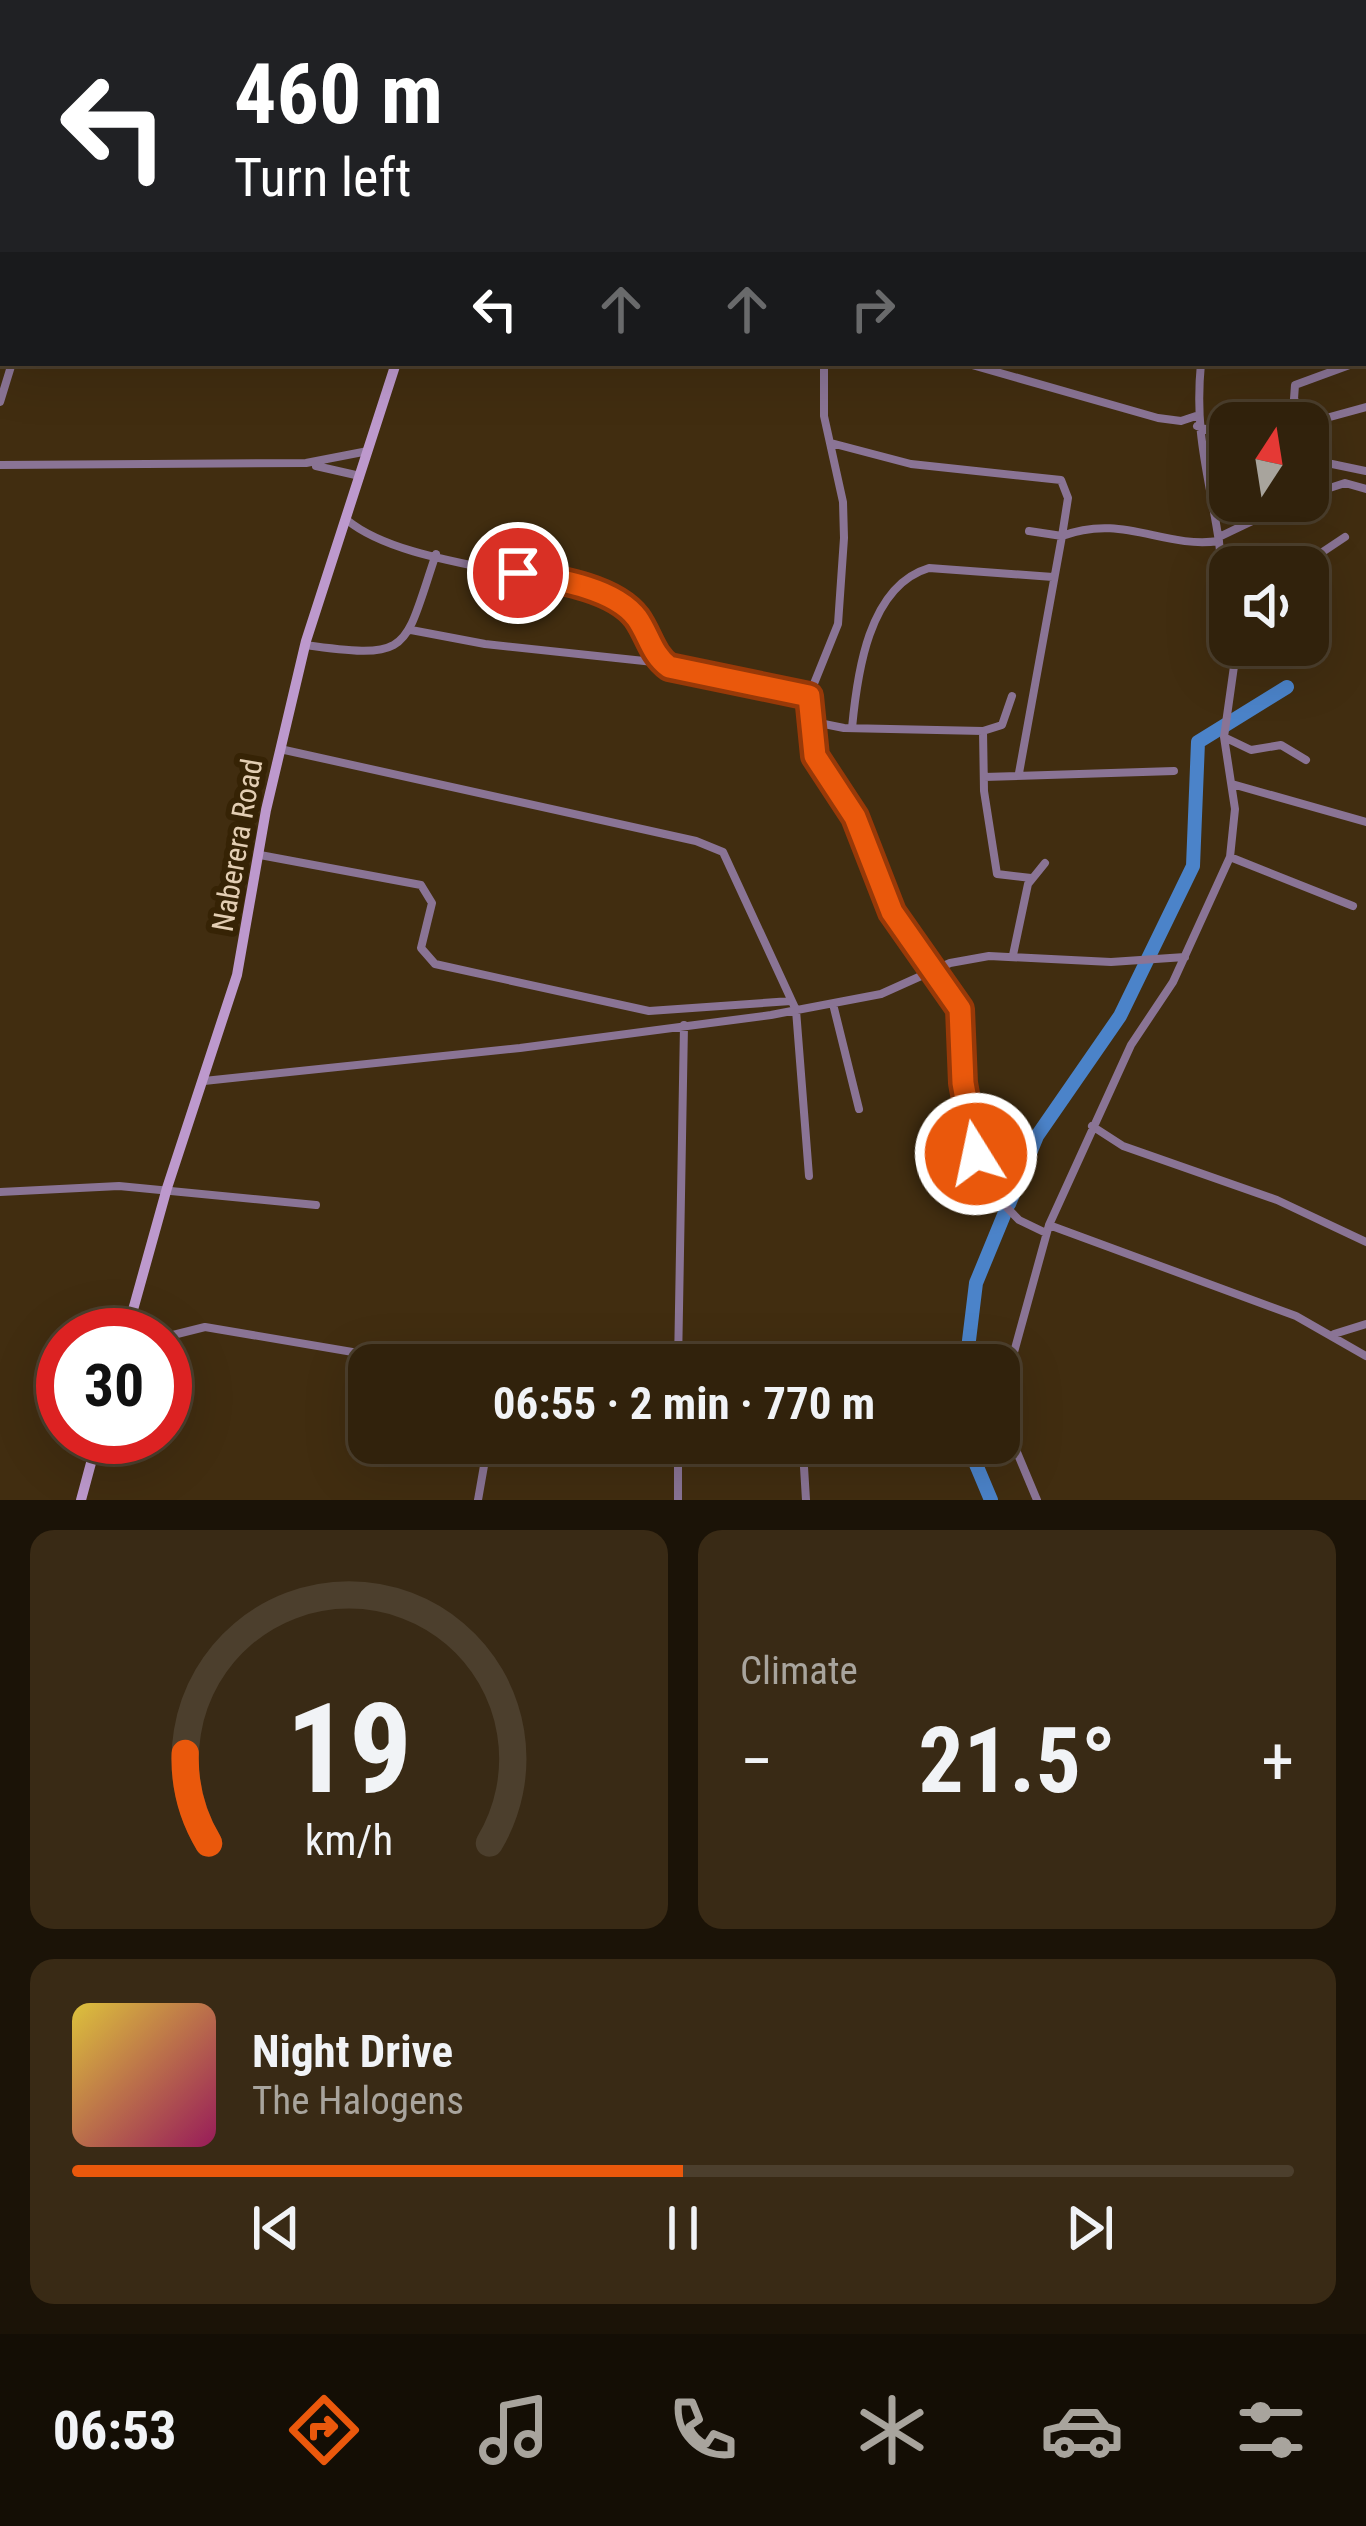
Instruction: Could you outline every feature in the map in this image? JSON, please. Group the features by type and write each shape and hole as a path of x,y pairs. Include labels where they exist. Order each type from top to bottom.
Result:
{"street":[{"path":"0,402 11,366"},
{"name":"Naberera Road","path":"133,1308 166,1188 237,975 279,749 304,645 395,366"},
{"path":"824,366 830,442 844,513 841,600 832,646 809,696 815,756 855,817 892,912 938,973 964,1023 962,1070 969,1123 988,1187 1019,1220 1334,1334 1366,1356"},
{"path":"976,366 1158,418 1196,421 1209,428"},
{"path":"1201,366 1196,421 1220,546"},
{"path":"1295,402 1294,385 1347,366"},
{"path":"1329,417 1366,407"},
{"path":"830,442 911,464 1058,478 1068,498 1019,773"},
{"path":"0,464 306,463 369,451"},
{"path":"306,463 361,476"},
{"path":"1329,463 1366,471"},
{"path":"1329,488 1345,483 1366,489"},
{"path":"347,520 366,533 436,554 560,580 622,605 635,616 662,663"},
{"path":"1029,531 1062,536 1112,526 1185,541 1219,539 1253,522"},
{"path":"1329,548 1345,537"},
{"path":"304,645 383,652 399,646 412,630 436,554"},
{"path":"852,728 858,667 874,628 885,605 917,572 929,568 1053,577"},
{"path":"412,630 485,644 662,663 809,696"},
{"path":"1037,1500 1020,1469 1005,1400 1048,1229 1131,1045 1185,957 1230,857 1232,784 1224,737 1234,666"},
{"path":"809,721 852,728 983,731 1001,725 1012,696"},
{"path":"983,731 997,874 1031,878"},
{"path":"1224,737 1242,748 1281,745 1306,760"},
{"path":"279,749 696,841 723,852 794,1005 808,1176"},
{"path":"984,777 1174,771"},
{"path":"1232,784 1366,822"},
{"path":"260,855 421,885 431,903 421,948 434,964 649,1011 833,1004 881,994 938,973 956,961 1013,955 1111,962 1185,957"},
{"path":"1230,857 1353,906"},
{"path":"1013,955 1031,878 1045,863"},
{"path":"833,1004 859,1109"},
{"path":"203,1081 520,1048 794,1005"},
{"path":"678,1344 684,1025"},
{"path":"1092,1126 1123,1146 1277,1200 1366,1242"},
{"path":"0,1192 166,1188 316,1205"},
{"path":"1334,1334 1366,1324"},
{"path":"192,1330 205,1327 348,1351"},
{"path":"81,1500 91,1464"},
{"path":"478,1500 484,1464"},
{"path":"678,1464 678,1500"},
{"path":"804,1467 806,1500"}],"waterway":[{"path":"1009,1204 1037,1136 1120,1016 1193,866 1198,742 1287,687"},
{"path":"969,1344 976,1283 1004,1215"},
{"path":"976,1464 991,1500"}],"route":[{"path":"518,573 560,580 622,605 635,616 662,663 669,667 809,696 815,756 855,817 892,912 951,989 960,1009 963,1083 976,1154"}]}
